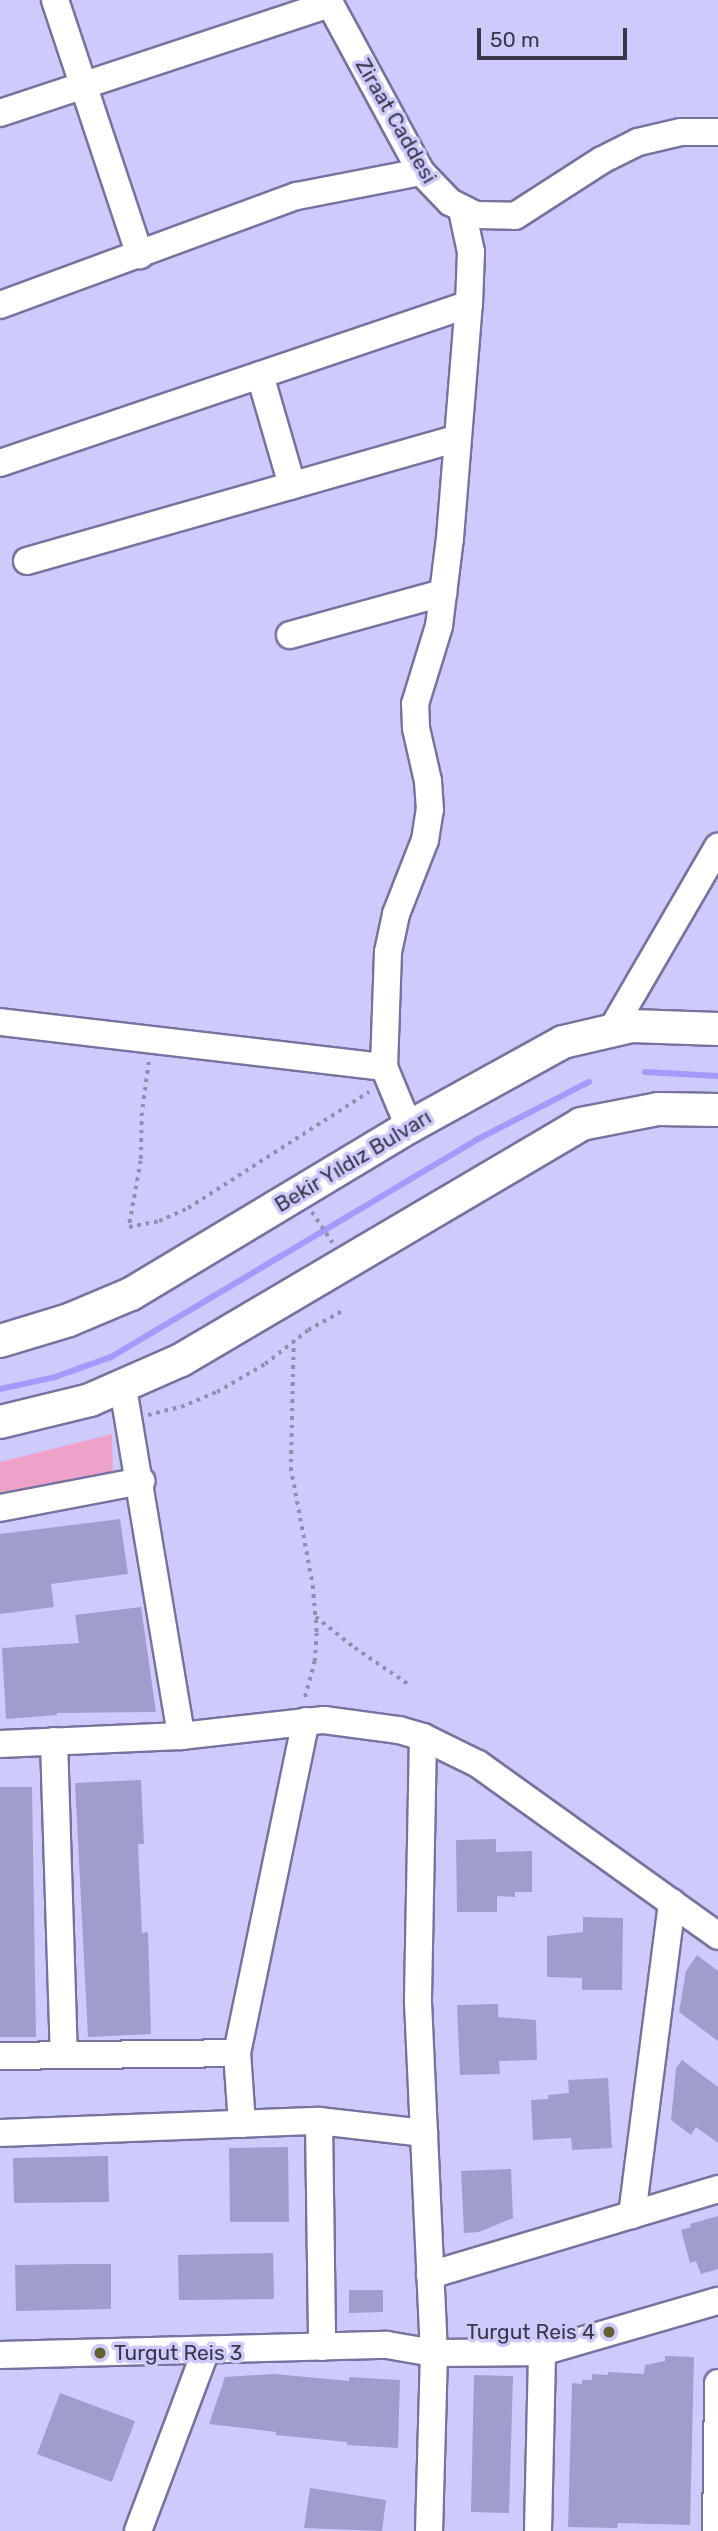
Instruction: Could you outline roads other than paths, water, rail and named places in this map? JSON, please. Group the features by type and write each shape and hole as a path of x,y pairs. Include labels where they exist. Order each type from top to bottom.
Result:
{"main road":[{"name":"Bekir Yıldız Bulvarı","path":"0,1341 69,1320 131,1294 409,1127 563,1042 612,1029 652,1025 718,1029"},
{"path":"0,1422 64,1408 126,1403 220,1339 581,1124 658,1109 718,1110"}],"street":[{"path":"55,0 140,256"},
{"path":"0,113 329,2"},
{"name":"Ziraat Caddesi","path":"329,2 421,172 439,193 463,210 489,217 515,216 602,160 638,142 681,132 718,132"},
{"path":"0,305 140,256 297,196 421,172"},
{"path":"409,1127 386,1073 391,932 419,859 428,825 430,795 415,705 439,626 443,593 469,304 471,252 463,210"},
{"path":"0,463 469,304"},
{"path":"260,375 292,485"},
{"path":"27,561 456,439"},
{"path":"290,635 443,593"},
{"path":"612,1029 718,847"},
{"path":"0,1022 152,1039 386,1073"},
{"path":"126,1403 181,1736"},
{"path":"0,1508 141,1481"},
{"path":"242,2124 237,2053 300,1722"},
{"path":"0,1744 181,1736 300,1722 362,1722 423,1737 478,1764 718,1936"},
{"path":"423,1737 418,2002 434,2353 429,2531"},
{"path":"54,1741 64,2055"},
{"path":"632,2215 672,1903"},
{"path":"0,2056 237,2053"},
{"path":"0,2133 319,2121 424,2133"},
{"path":"319,2121 322,2347"},
{"path":"430,2275 718,2189"},
{"path":"0,2355 387,2345 434,2353 542,2352 718,2301"},
{"path":"138,2531 206,2350"},
{"path":"538,2531 542,2352"},
{"path":"716,2531 718,2383"}],"waterway":[{"path":"645,1072 718,1076"},
{"path":"0,1389 55,1377 111,1357 476,1140 589,1082"}],"place":[{"name":"Turgut Reis 4","path":"609,2332"},
{"name":"Turgut Reis 3","path":"100,2353"}]}
